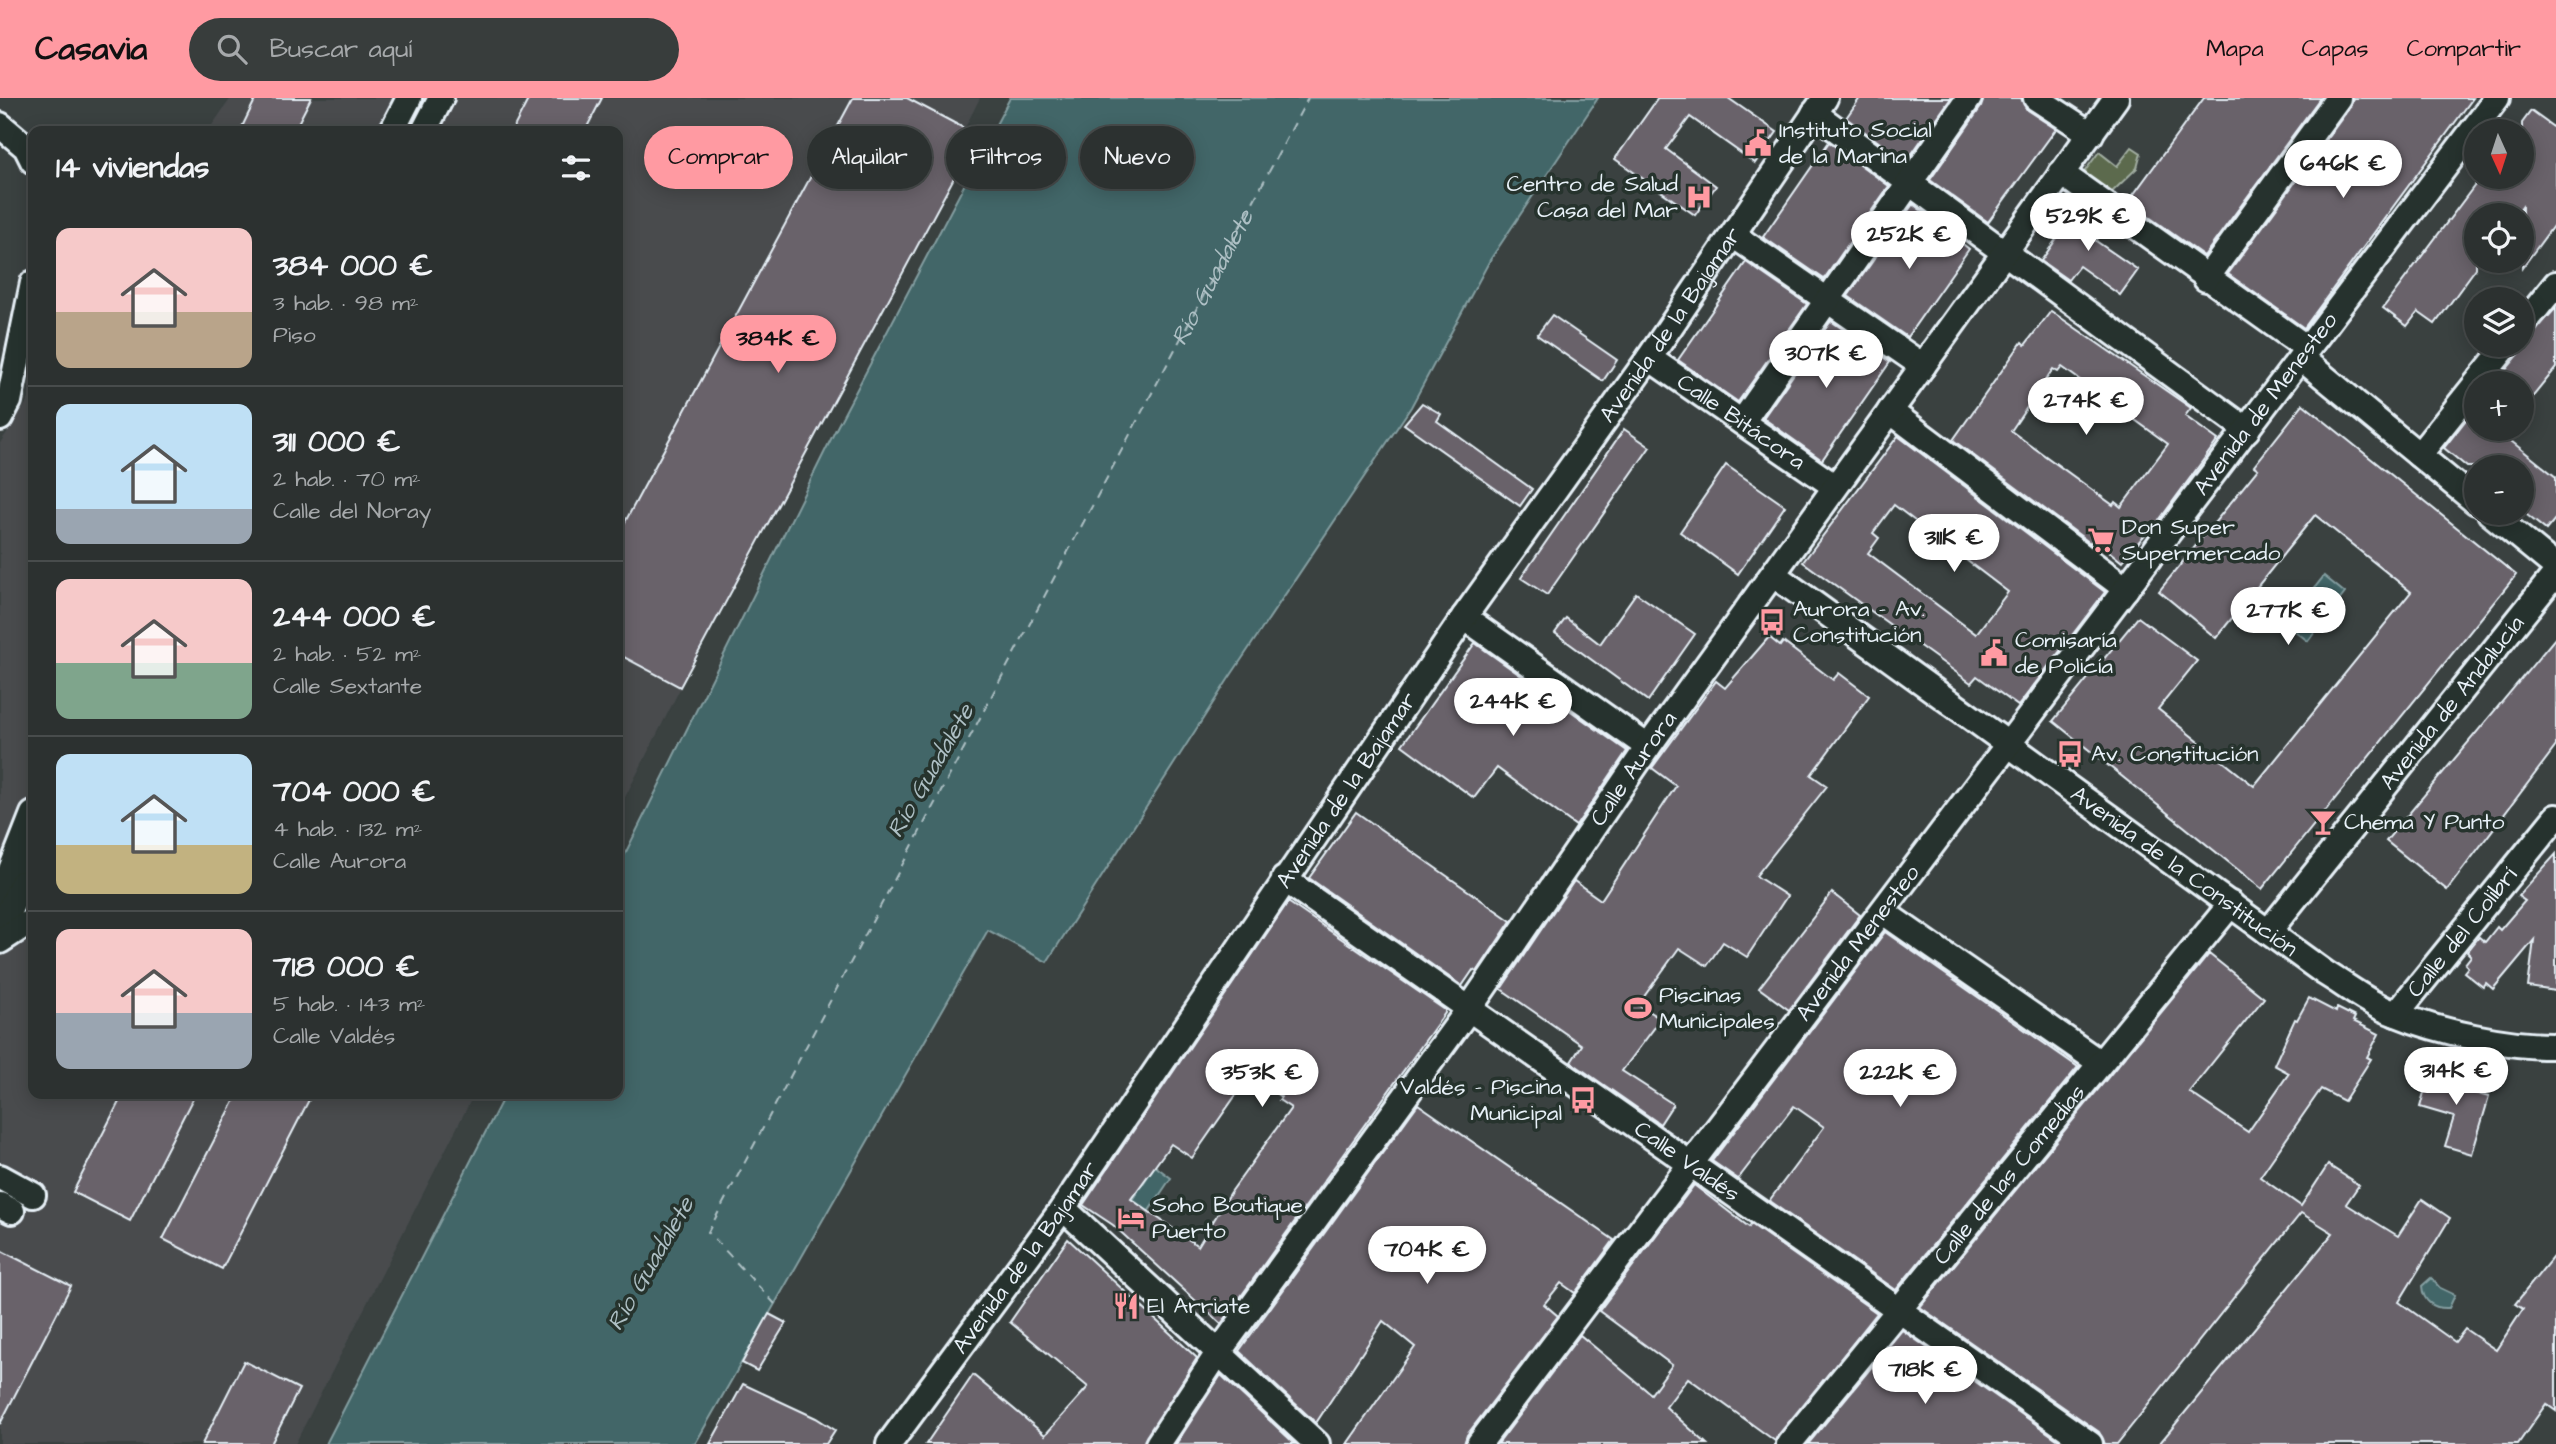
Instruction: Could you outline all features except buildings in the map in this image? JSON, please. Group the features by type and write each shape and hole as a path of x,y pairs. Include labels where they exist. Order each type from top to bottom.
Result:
{"street":[{"path":"381,126 395,98"},
{"path":"395,126 409,98"},
{"path":"427,126 441,98"},
{"path":"1742,422 1969,98"},
{"path":"2036,98 2091,134"},
{"name":"Calle Aurora","path":"1158,1444 1218,1353 1469,1009 1648,747 2116,98"},
{"path":"2206,279 2338,98"},
{"name":"Avenida de Menesteo","path":"2010,745 2497,98"},
{"path":"1820,106 1909,183 2246,430"},
{"name":"Avenida de la Bajamar","path":"889,1444 1063,1208 1284,879 1464,617 1649,358 1820,106"},
{"path":"0,125 28,150"},
{"path":"2061,173 2304,353 2464,492"},
{"path":"1732,235 1923,366"},
{"path":"2534,311 2556,284"},
{"path":"0,418 9,401 28,308"},
{"path":"2419,455 2497,357"},
{"name":"Calle Bitácora","path":"1649,358 1834,486"},
{"path":"1890,411 2126,589"},
{"path":"2505,525 2556,567"},
{"name":"Avenida de Andalucía","path":"2269,932 2556,573"},
{"name":"Avenida de la Constitución","path":"1774,575 2325,973 2396,1014 2459,1032 2538,1046 2556,1046"},
{"path":"1464,617 1648,747"},
{"name":"Avenida Menesteo","path":"1479,1444 1690,1161 2010,745"},
{"path":"0,868 28,808"},
{"name":"Calle del Colibrí","path":"2396,1014 2556,817"},
{"path":"0,898 28,827"},
{"path":"0,930 28,872"},
{"name":"Calle Valdés","path":"1284,879 1690,1161 2090,1444"},
{"name":"Calle de las Comedias","path":"1789,1444 2231,904"},
{"path":"1883,912 2099,1062"},
{"path":"0,941 28,924"},
{"path":"0,1177 33,1195"},
{"path":"1063,1208 1317,1444"}],"shaded area":[{"path":"231,98 980,98 966,126 946,126 946,165 623,801 623,126 211,126"},
{"path":"28,401 28,1099 471,1099 295,1444 0,1444 0,443"}],"green space":[{"path":"2132,147 2141,153 2137,168 2110,194 2082,175 2099,152 2117,166"}],"water":[{"name":"Río Guadalete","path":"1010,98 1598,98 1490,260 1411,407 1229,678 1047,962 988,930 695,1444 326,1444 502,1099 623,1099 623,858 836,429 962,189 1066,189 1066,126 995,126"},
{"path":"2324,576 2345,593 2308,641 2286,624"},
{"path":"1155,1166 1171,1178 1148,1212 1132,1200"},
{"path":"2431,1278 2440,1288 2455,1295 2449,1308 2434,1306 2427,1300 2422,1286"}],"ferry route":[{"path":"775,1304 708,1232 1308,98"}],"place":[{"name":"Instituto Social de la Marina","path":"1758,143"},
{"name":"Centro de Salud Casa del Mar","path":"1699,197"},
{"name":"Don Super Supermercado","path":"2101,540"},
{"name":"Aurora - Av. Constitución","path":"1772,622"},
{"name":"Comisaría de Policía","path":"1994,653"},
{"name":"Av. Constitución","path":"2070,754"},
{"name":"Chema Y Punto","path":"2323,822"},
{"name":"Piscinas Municipales","path":"1638,1008"},
{"name":"Valdés - Piscina Municipal","path":"1583,1100"},
{"name":"Soho Boutique Puerto","path":"1131,1218"},
{"name":"El Arriate","path":"1126,1306"}]}
